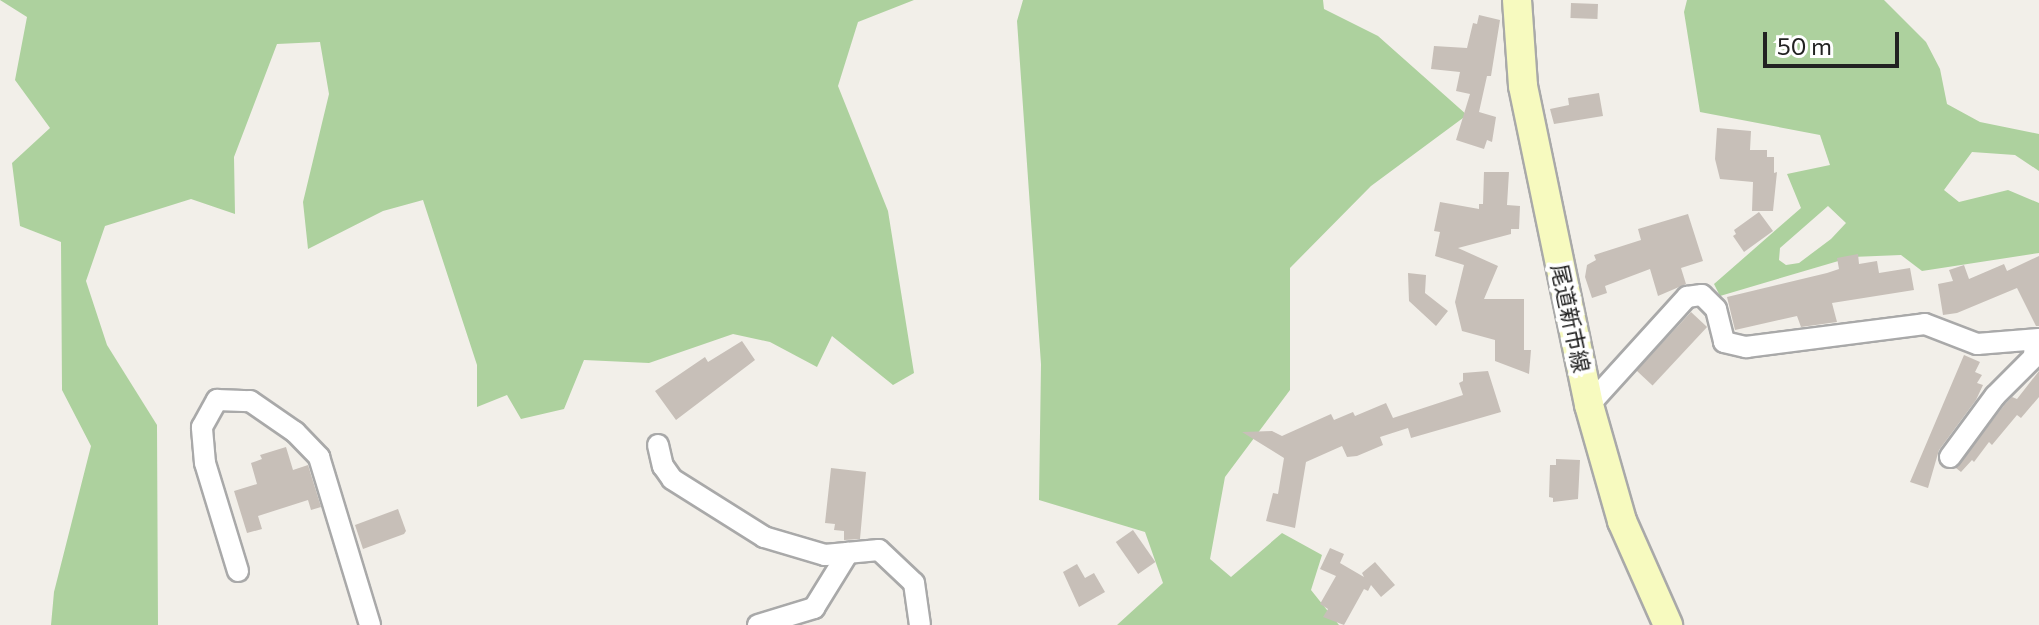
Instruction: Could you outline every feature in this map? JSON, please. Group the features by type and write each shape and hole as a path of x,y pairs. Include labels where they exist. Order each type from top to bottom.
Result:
{"main road":[{"name":"尾道新市線","path":"1517,0 1523,86 1589,405 1622,521 1668,625"}],"street":[{"path":"1589,405 1687,297 1702,295 1716,309 1724,342 1746,347 1925,324 1977,344 2037,340 2034,357 1995,396 1950,457"},
{"path":"238,571 205,463 202,427 217,400 250,401 295,432 319,457 370,625"},
{"path":"658,445 663,466 672,479 764,537 825,555 879,550 914,583 920,625"},
{"path":"758,625 814,608 848,553"}],"green space":[{"path":"0,0 914,0 858,22 838,86 888,211 914,373 893,385 832,336 817,367 770,342 733,334 649,363 584,360 564,409 521,419 507,395 477,407 477,365 423,200 383,211 308,249 303,202 329,94 320,42 277,44 234,157 235,214 191,199 105,226 86,281 107,345 157,425 158,625 51,625 54,592 91,446 62,390 61,242 20,226 12,163 50,128 15,80 27,17"},
{"path":"1023,0 1323,0 1324,9 1378,36 1467,115 1371,186 1290,268 1290,390 1225,477 1210,559 1231,577 1282,533 1322,555 1311,590 1339,625 1117,625 1163,583 1145,532 1039,500 1041,364 1017,21"},
{"path":"1687,0 1884,0 1926,42 1940,69 1947,104 1980,122 2039,134 2039,171 2015,155 1972,152 1944,190 1959,202 2008,190 2039,203 2039,253 1922,271 1901,255 1852,257 1720,296 1714,284 1801,208 1787,174 1830,165 1820,135 1700,112 1684,12","holes":["1828,206 1846,223 1831,239 1799,263 1786,265 1779,260 1780,248"]}],"building":[{"path":"1571,3 1598,4 1597,19 1570,18"},
{"path":"1479,15 1500,20 1491,76 1487,76 1479,112 1496,117 1492,142 1487,140 1484,149 1456,140 1470,94 1456,91 1460,72 1431,69 1434,46 1467,48 1473,23 1477,24"},
{"path":"1599,93 1603,116 1554,124 1550,109 1569,105 1568,98"},
{"path":"1717,128 1751,131 1750,150 1767,150 1767,157 1774,157 1774,173 1777,172 1773,211 1752,211 1753,182 1720,179 1715,159"},
{"path":"1484,172 1509,172 1507,205 1520,206 1519,229 1458,248 1498,266 1484,299 1524,299 1524,350 1531,350 1529,374 1495,361 1495,340 1462,331 1455,302 1464,265 1435,256 1440,232 1434,231 1440,202 1479,209 1479,204 1483,204"},
{"path":"1759,212 1773,231 1744,252 1733,236 1736,234 1734,230"},
{"path":"1688,214 1703,261 1681,268 1686,284 1658,296 1650,269 1605,286 1607,293 1592,298 1585,277 1587,265 1596,260 1594,255 1641,240 1638,229"},
{"path":"1858,254 1859,264 1877,261 1879,273 1910,268 1914,290 1832,303 1837,322 1801,327 1797,316 1735,330 1727,297 1827,273 1839,269 1837,258"},
{"path":"2039,256 2039,326 2036,326 2017,288 1957,313 1943,315 1938,284 1953,281 1949,270 1964,265 1969,279 2004,264 2007,271"},
{"path":"1408,273 1426,275 1425,293 1448,311 1436,326 1409,301"},
{"path":"1691,312 1707,327 1653,386 1636,371"},
{"path":"742,341 755,360 676,420 655,391 705,357 708,362"},
{"path":"1964,355 1980,362 1975,372 1982,375 1977,383 1983,385 1976,400 1939,450 1928,488 1910,482"},
{"path":"1488,371 1501,412 1411,438 1408,428 1380,437 1383,445 1357,456 1347,457 1342,446 1306,462 1295,528 1266,521 1273,493 1278,494 1284,458 1242,432 1272,431 1282,436 1331,414 1334,420 1353,412 1355,416 1386,403 1393,418 1463,395 1459,383 1463,381 1463,373"},
{"path":"2039,371 2039,397 2021,418 2017,415 1992,445 1989,442 1974,462 1972,460 1961,472 1956,468 2005,404 2012,397 2017,399"},
{"path":"286,447 293,470 308,465 321,507 311,510 308,500 258,516 262,529 247,533 234,491 257,484 251,463 262,459 260,455"},
{"path":"1556,459 1580,460 1578,499 1553,502 1553,498 1549,497 1550,465 1556,465"},
{"path":"831,468 866,472 860,539 844,540 844,531 834,530 835,524 825,523"},
{"path":"398,509 406,531 404,534 363,549 355,525"},
{"path":"1133,530 1155,562 1138,574 1116,542"},
{"path":"1330,548 1344,554 1340,563 1364,577 1362,573 1375,562 1395,585 1381,597 1371,585 1368,591 1364,589 1344,625 1323,617 1328,609 1320,604 1336,576 1320,569"},
{"path":"1077,564 1085,578 1094,573 1105,592 1079,607 1063,572"}]}
